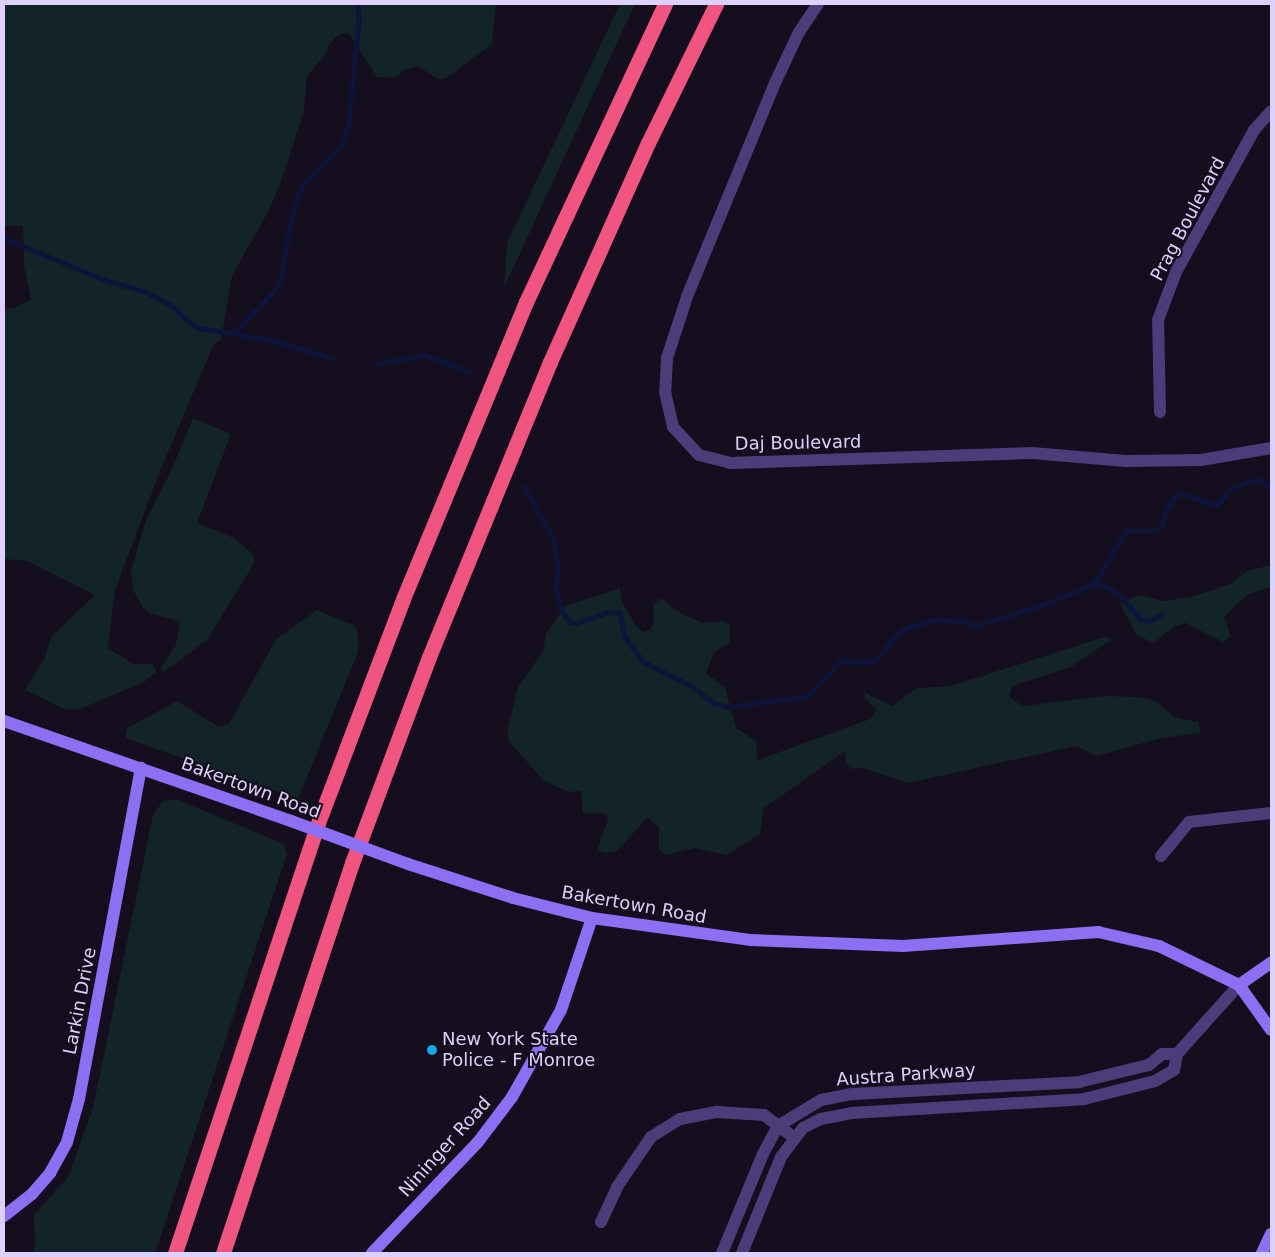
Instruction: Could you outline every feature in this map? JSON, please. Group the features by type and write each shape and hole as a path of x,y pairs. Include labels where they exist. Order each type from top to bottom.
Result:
{"highway":[{"path":"175,1253 321,815 403,599 530,294 665,4"},
{"path":"223,1253 352,863 429,657 557,345 648,143 716,4"}],"main road":[{"name":"Bakertown Road","path":"4,721 408,864 513,898 592,918 726,938 858,946 948,945 1098,932 1159,946 1239,985"},
{"name":"Larkin Drive","path":"4,1216 32,1194 50,1173 67,1142 79,1099 141,768"},
{"name":"Nininger Road","path":"372,1253 478,1142 512,1097 560,1010 592,918"},
{"path":"1271,963 1239,985 1271,1030"},
{"path":"1262,1253 1271,1234"}],"street":[{"name":"Daj Boulevard","path":"818,4 799,32 775,83 687,297 667,358 665,392 673,427 699,454 730,463 1032,453 1126,461 1201,460 1271,448"},
{"name":"Prag Boulevard","path":"1160,412 1158,320 1176,272 1254,130 1271,111"},
{"path":"1161,856 1189,822 1271,813"},
{"name":"Austra Parkway","path":"742,1253 781,1157 803,1128 820,1119 851,1113 1084,1099 1125,1091 1155,1082 1174,1070 1177,1054 1239,985"},
{"name":"Austra Parkway","path":"722,1253 762,1154 778,1126 821,1100 854,1094 1078,1082 1149,1065 1162,1054 1177,1054"},
{"path":"601,1222 617,1187 651,1137 680,1119 718,1112 764,1115 794,1138"}],"shaded area":[{"path":"4,4 496,4 492,44 446,78 438,79 418,66 404,70 396,77 377,77 350,35 345,33 338,35 329,45 325,55 307,76 304,111 283,176 269,210 232,276 221,340 214,344 160,471 115,590 108,648 133,664 153,664 156,672 144,682 80,709 64,709 25,690 44,659 52,636 95,595 27,561 4,559 4,309 15,308 31,299 24,266 23,226 4,226"},
{"path":"620,4 635,4 504,288 507,243"},
{"path":"193,418 231,434 197,523 234,538 253,554 255,562 207,640 163,673 161,667 176,645 180,621 151,614 143,608 133,590 131,572 146,520 173,467"},
{"path":"1271,565 1271,587 1247,595 1224,617 1231,637 1223,642 1186,623 1175,626 1153,643 1137,635 1120,604 1139,595 1164,601 1191,597 1230,584 1247,571"},
{"path":"620,588 621,600 636,626 643,632 650,630 654,621 653,605 661,598 680,613 703,623 725,621 730,626 730,643 714,652 706,673 725,688 736,728 756,741 758,760 870,719 877,710 865,698 865,693 892,706 917,688 951,686 1104,637 1112,639 1071,667 1012,686 1009,697 1023,706 1104,696 1139,697 1156,701 1174,717 1198,722 1201,733 1161,738 1097,756 1076,746 908,783 862,768 852,769 846,764 845,751 764,808 760,834 727,855 695,848 665,855 659,850 659,827 647,818 617,851 605,853 597,850 608,819 604,813 583,813 581,791 569,792 544,781 509,741 507,732 518,687 544,650 546,634 565,606"},
{"path":"317,610 355,626 358,634 358,652 298,799 125,738 127,728 177,701 219,727 229,724 276,639"},
{"path":"176,799 284,844 287,854 155,1253 35,1253 34,1215 68,1177 93,1108 153,815 163,801"}],"waterway":[{"path":"233,333 275,290 281,278 291,219 301,187 342,145 348,127 359,19 357,4"},
{"path":"4,238 105,280 146,292 169,304 196,327 276,341 332,358"},
{"path":"377,364 424,355 468,371"},
{"path":"524,486 554,539 558,568 556,588 562,611 570,622 577,623 608,612 620,613 625,637 644,662 692,686 714,703 729,707 808,696 840,661 866,663 876,659 902,629 933,620 961,621 976,626 1042,605 1094,584 1126,531 1154,531 1162,526 1166,509 1178,493 1217,505 1232,488 1245,483 1258,479 1271,488"},
{"path":"1094,584 1110,588 1121,596 1140,619 1149,621 1161,615"}],"place":[{"name":"New York State Police - F Monroe","path":"432,1050"}]}
